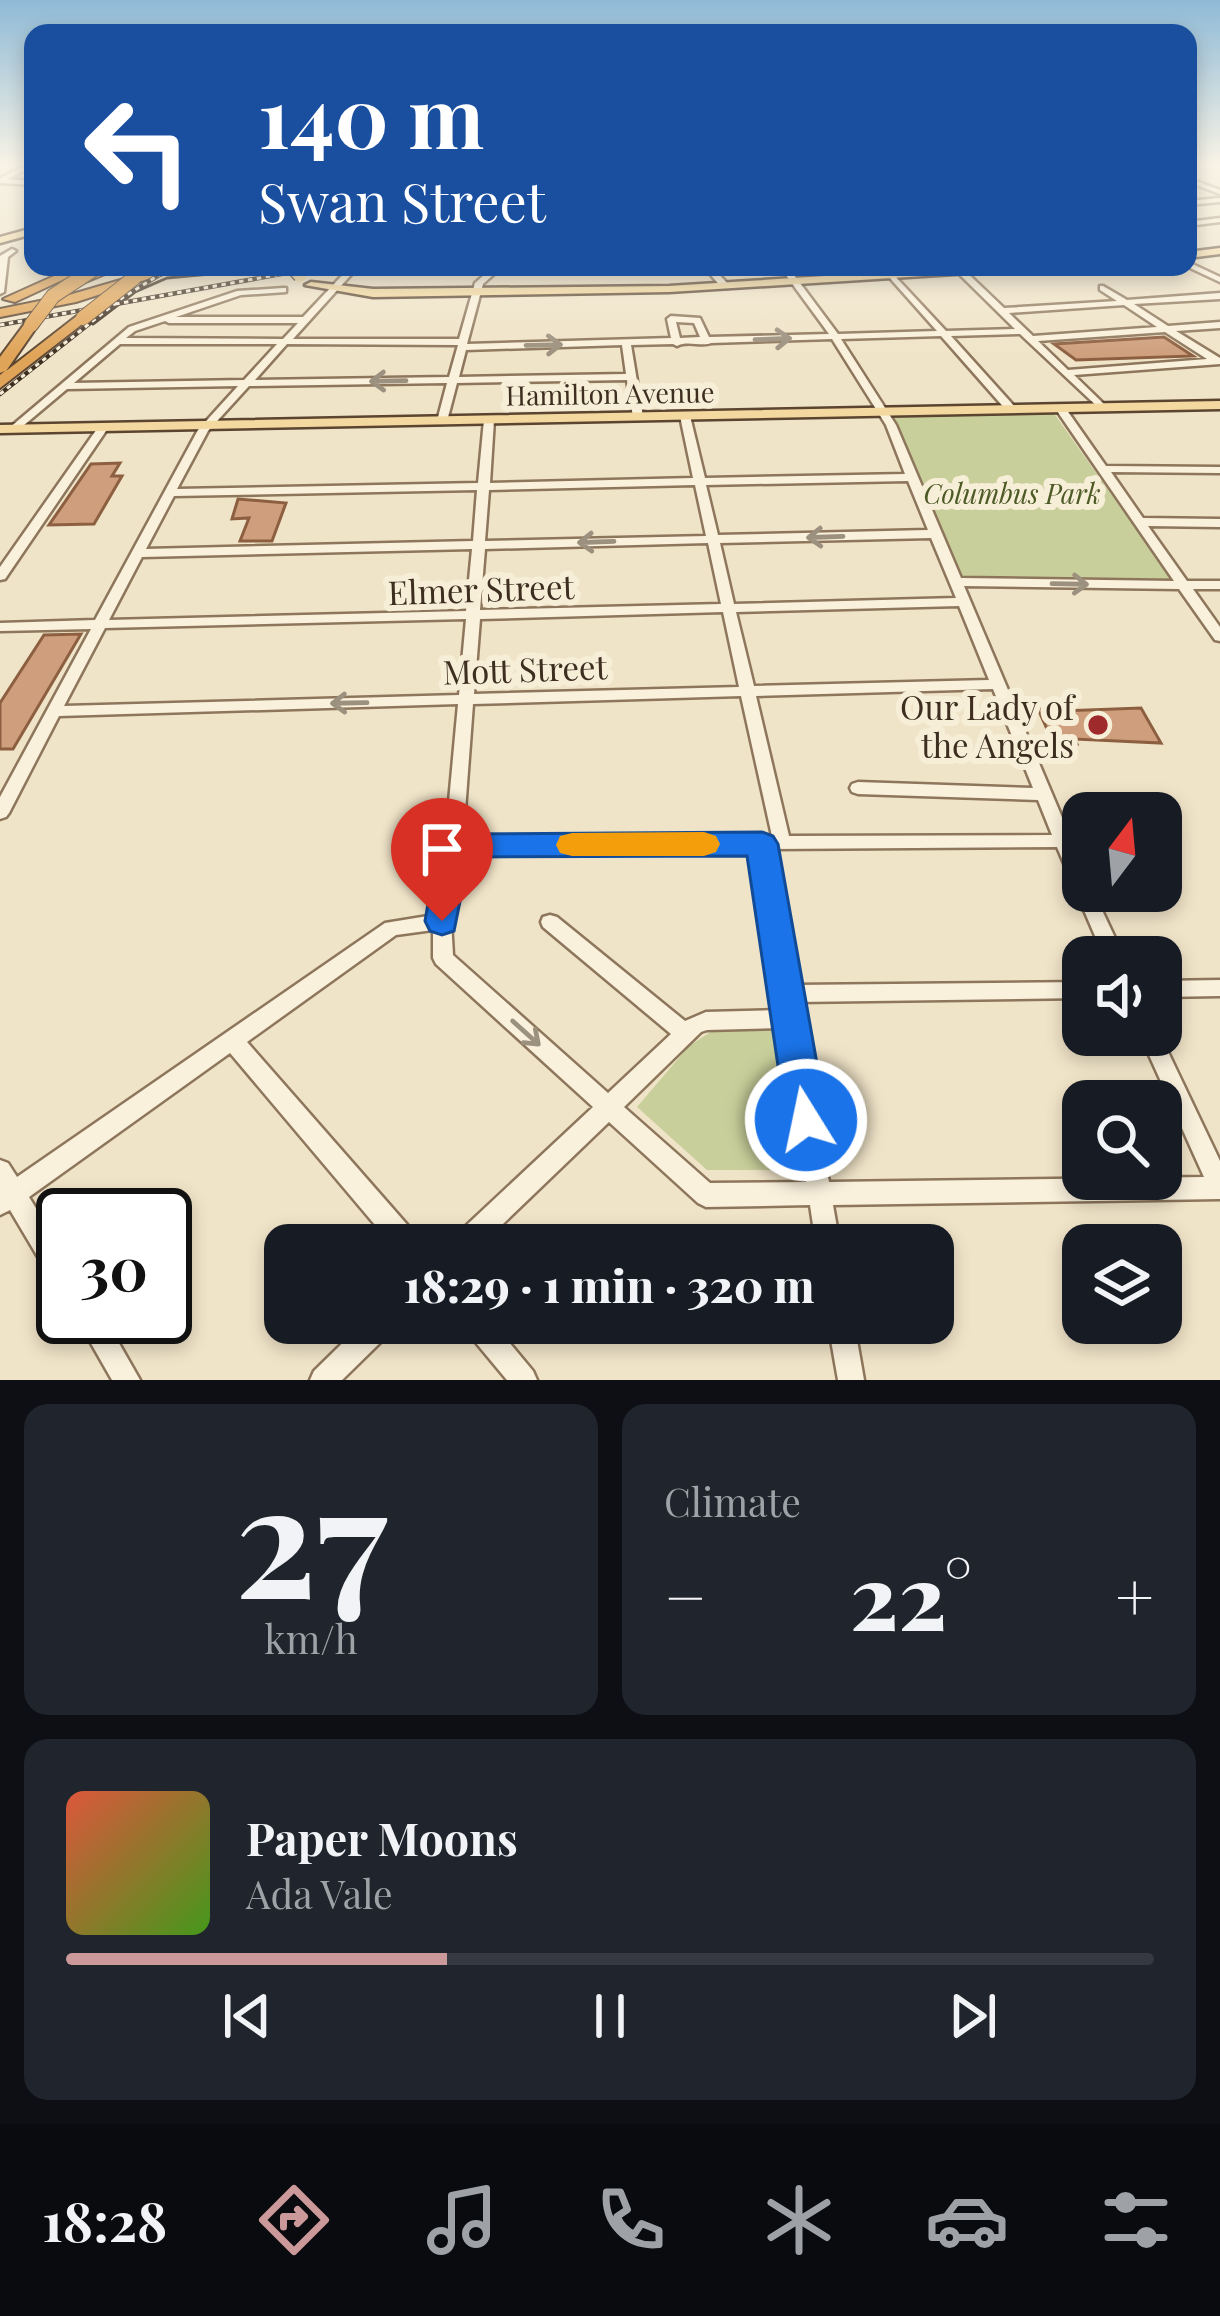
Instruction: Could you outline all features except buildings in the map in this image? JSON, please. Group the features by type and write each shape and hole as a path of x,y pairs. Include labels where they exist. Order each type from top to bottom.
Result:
{"highway":[{"path":"49,283 60,276"},
{"path":"0,302 65,276"},
{"path":"0,368 53,296 83,276"},
{"path":"0,302 86,276"},
{"path":"0,302 118,276"},
{"path":"0,383 83,319 129,276"},
{"path":"0,302 71,299 149,276"}],"main road":[{"path":"306,276 329,294 725,286 876,276"},
{"path":"351,276 356,286 386,292"},
{"name":"Hamilton Avenue","path":"6,429 1220,405"}],"street":[{"path":"0,302 3,244"},
{"path":"0,813 208,425 345,276"},
{"path":"442,421 485,276"},
{"path":"716,276 725,286"},
{"path":"454,845 1062,841 885,412 793,276"},
{"path":"893,276 1010,410"},
{"path":"966,276 1101,407"},
{"path":"1103,288 1219,362"},
{"path":"6,429 130,330 242,292 283,290"},
{"path":"1003,310 1220,296"},
{"path":"677,343 671,319 697,320 707,342"},
{"path":"159,320 304,320"},
{"path":"116,341 626,344 1028,335 1220,325"},
{"path":"626,344 638,417"},
{"path":"1067,374 1219,362"},
{"path":"62,386 631,377"},
{"path":"1060,408 1220,637"},
{"path":"685,416 747,691 772,844 785,994 825,1224"},
{"path":"489,420 454,845 442,921 443,958 706,1195 1220,1188 1160,1056"},
{"path":"0,576 103,428"},
{"path":"1102,469 1220,470"},
{"path":"170,493 912,477"},
{"path":"1139,522 1220,523"},
{"path":"139,553 937,534"},
{"path":"956,582 1220,586"},
{"name":"Elmer Street","path":"0,627 964,602"},
{"name":"Mott Street","path":"53,711 999,684"},
{"path":"858,788 1043,794"},
{"path":"7,1198 392,928 442,921"},
{"path":"550,922 686,1034"},
{"path":"1182,989 1220,988"},
{"path":"785,994 1062,990"},
{"path":"486,1224 686,1034 706,1021 789,1019"},
{"path":"232,1040 390,1224"},
{"path":"0,1171 7,1198 36,1238"},
{"path":"105,1344 127,1380"},
{"path":"322,1380 360,1344"},
{"path":"494,1344 524,1380"},
{"path":"845,1344 851,1380"}],"green space":[{"name":"Columbus Park","path":"1053,412 1172,580 961,577 893,415"},
{"path":"773,1029 792,1170 707,1170 637,1107 689,1046 712,1031"}],"tram line":[{"path":"93,324 135,292 167,278 188,276"}],"railway":[{"path":"114,304 157,276"},
{"path":"114,304 270,276"},
{"path":"0,325 114,304"},
{"path":"0,394 114,304"}],"slow traffic":[{"path":"572,845 704,844"}],"place":[{"name":"Our Lady of the Angels","path":"1098,725"}],"route":[{"path":"442,921 454,845 762,844 806,1120"}]}
